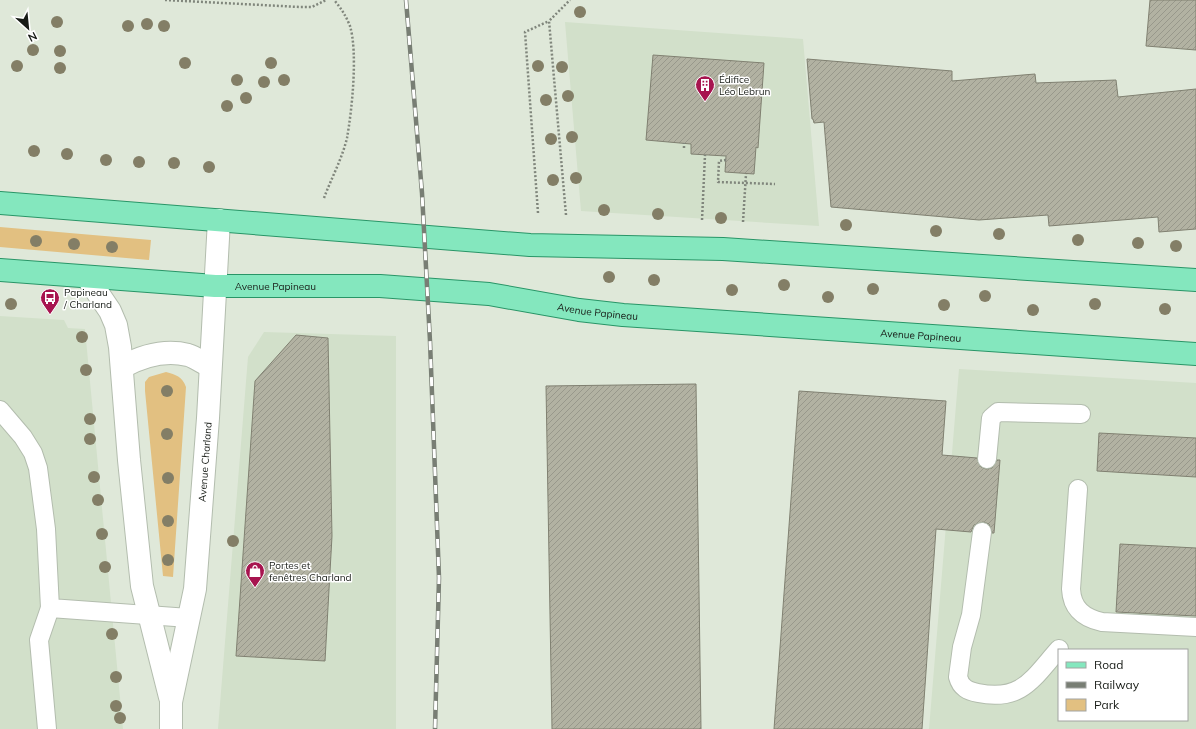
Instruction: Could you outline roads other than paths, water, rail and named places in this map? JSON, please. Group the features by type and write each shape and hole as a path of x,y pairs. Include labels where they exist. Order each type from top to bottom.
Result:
{"main road":[{"path":"0,203 376,234 538,245 723,249 1196,280"},
{"name":"Avenue Papineau","path":"0,270 216,286 380,286 481,293 579,310 623,315 1196,354"}],"street":[{"name":"Avenue Charland","path":"171,729 171,702 195,589 216,286 219,220"},
{"name":"Avenue Charland","path":"87,277 110,311 116,325 122,367 129,460 142,586 171,702"},
{"path":"122,367 143,356 166,353 188,355 210,366"}],"lane":[{"path":"0,410 23,436 33,453 38,468 46,529 50,608 39,640 47,729"},
{"path":"987,459 991,418 998,412 1003,410 1082,414"},
{"path":"1078,490 1071,596 1081,614 1093,620 1102,622 1196,627"},
{"path":"982,532 971,615 962,647 958,677 960,682 966,690 973,692 1007,695 1015,692 1027,684 1058,650"},
{"path":"50,608 150,617 189,618"}],"railway":[{"path":"406,0 422,193 430,341 439,578 435,729"}],"place":[{"name":"Édifice Léo Lebrun","path":"705,102"},
{"name":"Papineau / Charland","path":"50,315"},
{"name":"Portes et fenêtres Charland","path":"255,588"}]}
